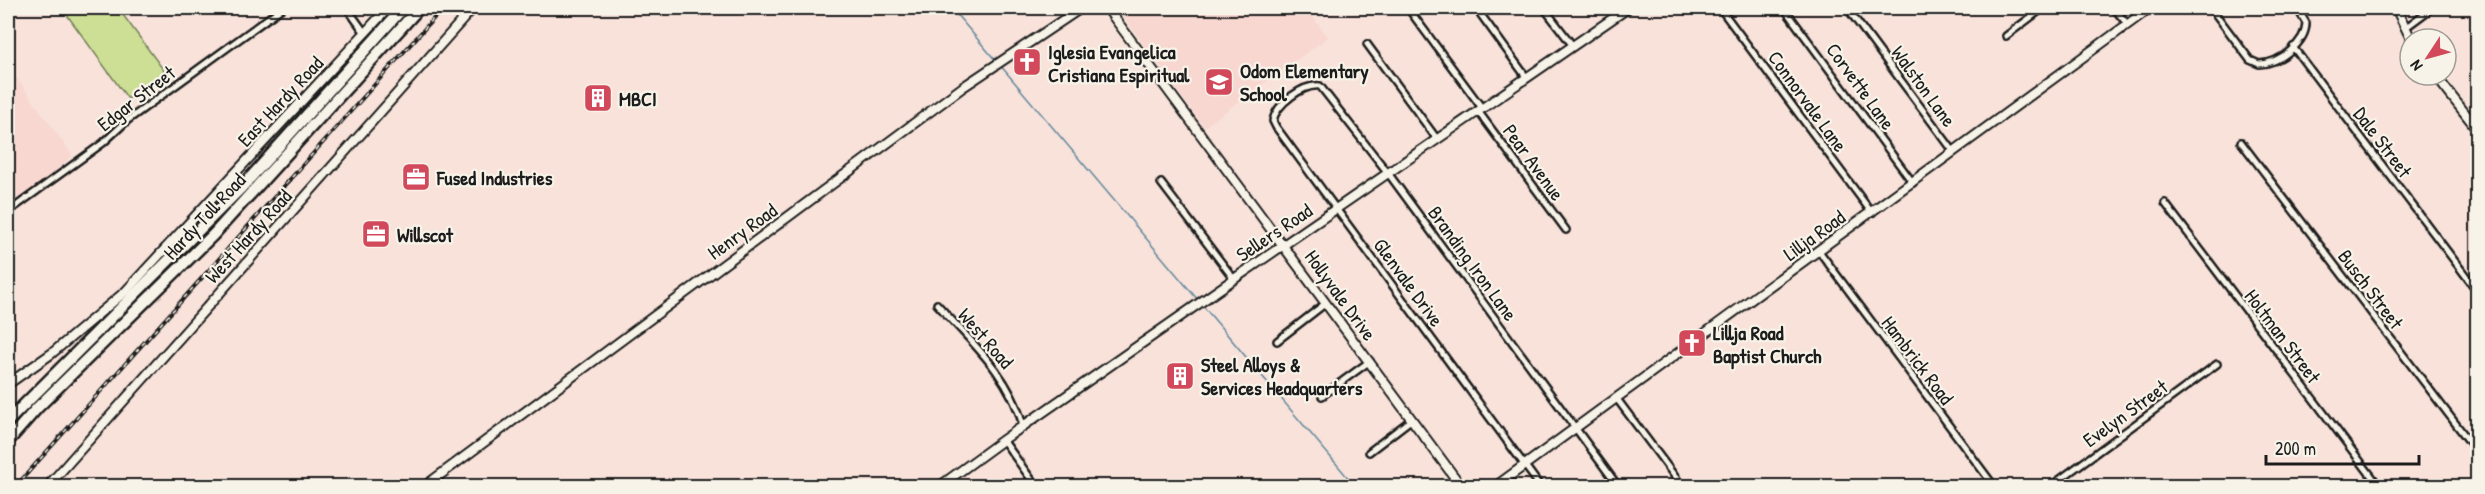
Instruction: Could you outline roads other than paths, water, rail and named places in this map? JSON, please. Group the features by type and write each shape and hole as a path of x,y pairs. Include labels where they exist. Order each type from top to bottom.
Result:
{"highway":[{"name":"Hardy Toll Road","path":"8,421 242,187 403,8"},
{"name":"Hardy Toll Road","path":"8,441 37,408 213,235 419,8"}],"street":[{"name":"Edgar Street","path":"8,212 103,143 128,120 282,8"},
{"path":"347,8 365,33"},
{"name":"East Hardy Road","path":"8,384 51,354 126,291 388,8"},
{"name":"West Hardy Road","path":"48,486 473,8"},
{"name":"Henry Road","path":"425,486 1004,58 1081,8"},
{"name":"Hollyvale Drive","path":"1107,8 1461,486"},
{"path":"1476,8 1527,78"},
{"path":"1544,8 1573,46"},
{"name":"Sellers Road","path":"940,486 1192,308 1573,46 1615,11 1628,8"},
{"name":"Connorvale Lane","path":"1720,8 1872,213"},
{"name":"Corvette Lane","path":"1784,8 1913,183"},
{"name":"Walston Lane","path":"1847,8 1954,153"},
{"path":"2006,36 2043,8"},
{"path":"2114,8 2128,25"},
{"name":"Lillja Road","path":"1496,486 2150,8"},
{"path":"2211,8 2254,63 2259,64 2270,63 2302,40 2306,27 2297,8"},
{"path":"2396,8 2405,27"},
{"path":"2406,27 2432,8"},
{"name":"Pear Avenue","path":"1410,11 1566,230"},
{"path":"1367,44 1437,139"},
{"name":"Dale Street","path":"2293,47 2478,292"},
{"name":"Branding Iron Lane","path":"1292,98 1309,87 1320,86 1388,173 1618,486"},
{"path":"2444,87 2478,130"},
{"name":"Glenvale Drive","path":"1292,98 1277,109 1273,121 1540,486"},
{"name":"Busch Street","path":"2241,142 2478,453"},
{"path":"1161,183 1234,279"},
{"name":"Holtman Street","path":"2164,203 2379,486"},
{"name":"Hambrick Road","path":"1819,251 1994,486"},
{"path":"1276,341 1326,303"},
{"name":"West Road","path":"937,304 985,355 1005,382 1019,409 1023,426"},
{"path":"1322,396 1370,361"},
{"name":"Evelyn Street","path":"2051,486 2217,364"},
{"path":"1617,399 1682,486"},
{"path":"1369,452 1412,419"},
{"path":"1003,440 1036,486"}],"waterway":[{"path":"951,8 997,62"},
{"path":"1000,65 1198,300"},
{"path":"1203,306 1355,486"}],"railway":[{"path":"16,486 443,8"}],"place":[{"name":"Iglesia Evangelica Cristiana Espiritual","path":"1027,62"},
{"name":"Odom Elementary School","path":"1219,82"},
{"name":"MBCI","path":"598,98"},
{"name":"Fused Industries","path":"416,177"},
{"name":"Willscot","path":"376,234"},
{"name":"Lillja Road Baptist Church","path":"1692,343"},
{"name":"Steel Alloys & Services Headquarters","path":"1180,376"}]}
